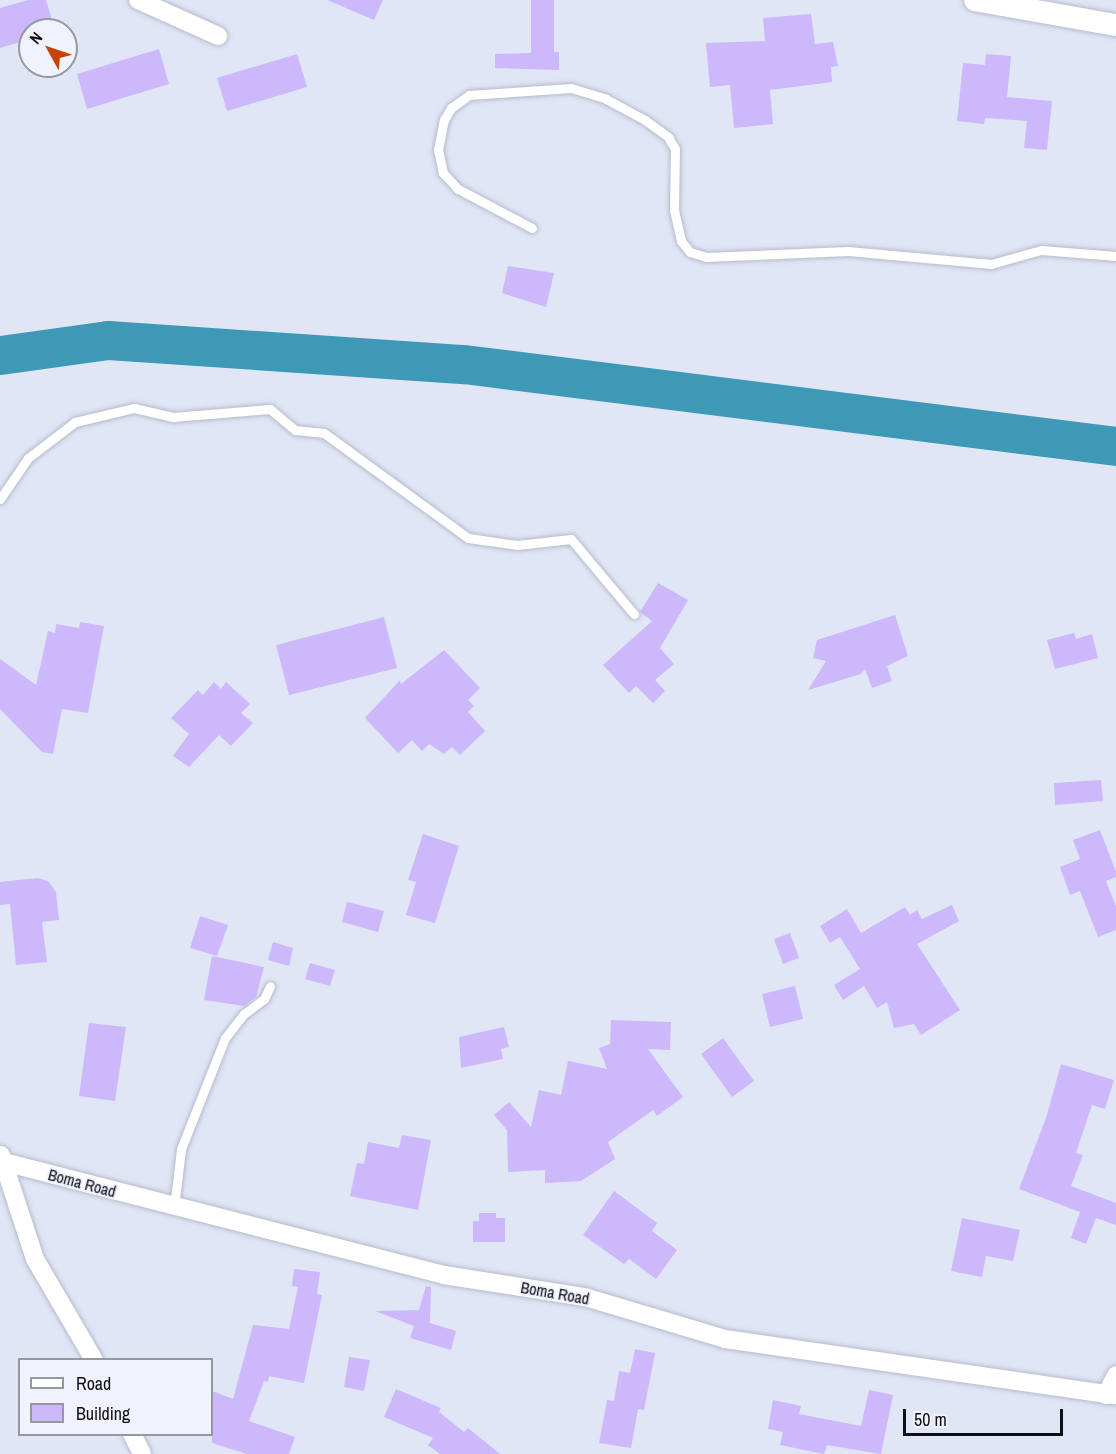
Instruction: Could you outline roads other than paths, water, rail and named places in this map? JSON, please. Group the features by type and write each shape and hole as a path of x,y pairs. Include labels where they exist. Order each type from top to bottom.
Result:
{"street":[{"path":"138,0 219,36"},
{"path":"975,0 1116,26"},
{"path":"1,1159 35,1260 93,1358"},
{"name":"Boma Road","path":"1,1159 174,1207 444,1275 585,1297 725,1339 1111,1395"},
{"path":"1111,1395 1116,1375"},
{"path":"133,1436 142,1454"}],"lane":[{"path":"532,228 458,189 443,173 438,150 444,120 451,108 469,95 571,88 606,99 645,120 668,137 675,149 674,210 681,241 690,252 706,257 849,251 991,264 1041,250 1116,256"},
{"path":"0,499 28,458 75,422 93,416 134,408 173,417 270,410 295,430 324,433 347,453 468,538 517,545 571,539 634,614"},
{"path":"174,1207 181,1149 225,1038 244,1014 264,999 270,986"}],"waterway":[{"path":"0,355 108,340 464,364 1116,446"}]}
